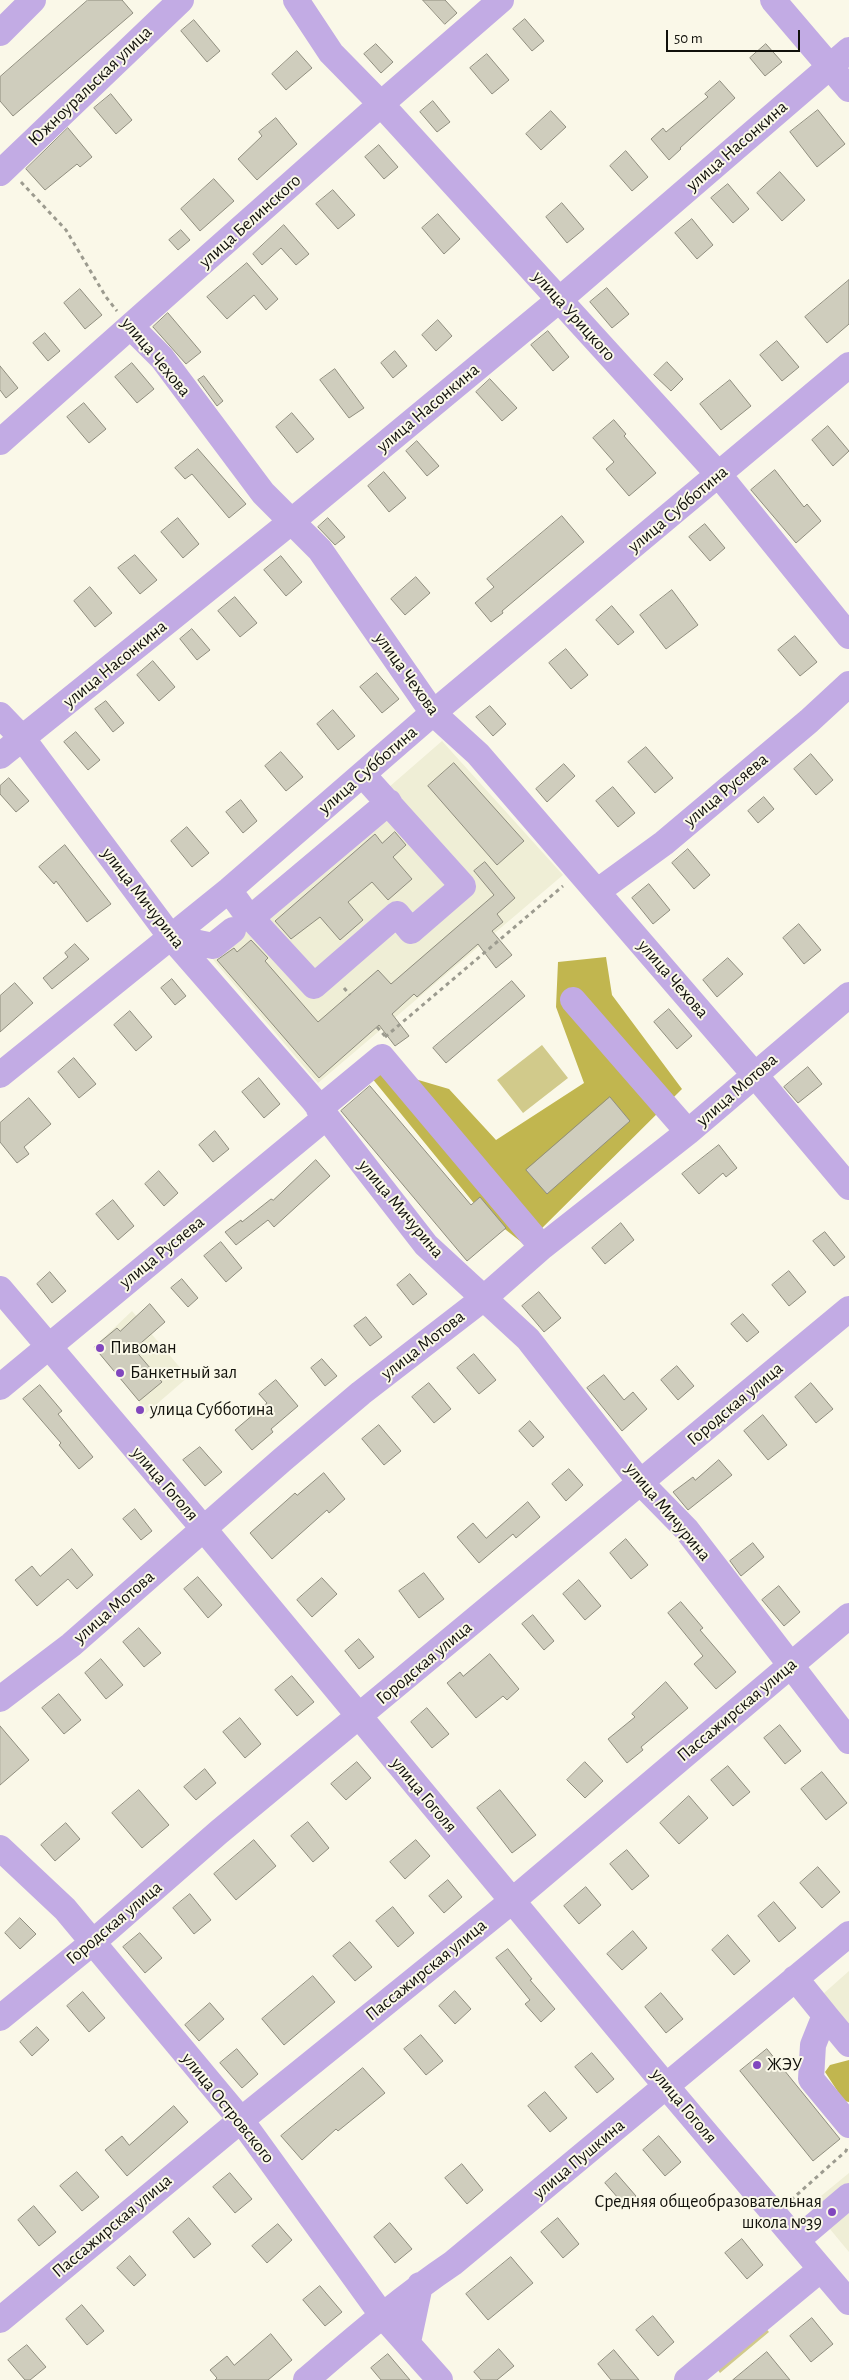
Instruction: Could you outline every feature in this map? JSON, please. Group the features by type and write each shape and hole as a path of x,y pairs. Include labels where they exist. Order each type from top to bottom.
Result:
{"street":[{"path":"0,33 33,0"},
{"name":"Южноуральская улица","path":"4,170 181,0"},
{"name":"улица Урицкого","path":"296,0 331,53 381,104 719,476 849,636"},
{"name":"улица Белинского","path":"0,442 381,104 502,0"},
{"path":"773,0 849,90"},
{"name":"улица Насонкина","path":"0,756 292,521 559,300 849,50"},
{"name":"улица Чехова","path":"131,327 162,358 263,493 320,550 433,713 478,754 598,891 849,1187"},
{"name":"улица Субботина","path":"0,1075 176,942 228,890 433,713 719,476 849,365"},
{"name":"улица Русяева","path":"598,891 664,843 809,721 849,684"},
{"name":"улица Мичурина","path":"0,715 22,739 176,942 322,1114 426,1245 528,1339 640,1482 686,1529 849,1741"},
{"path":"228,890 242,924 314,986 396,914 411,931 463,886 363,775"},
{"path":"176,942 188,941 213,946 389,802"},
{"name":"улица Мотова","path":"0,1699 71,1645 203,1528 361,1393 484,1298 542,1247 688,1132 849,995"},
{"path":"572,1000 688,1132"},
{"name":"улица Русяева","path":"0,1387 322,1114 382,1057 542,1247"},
{"name":"улица Гоголя","path":"0,1289 203,1528 666,2086 849,2302"},
{"name":"Городская улица","path":"0,2018 92,1943 219,1832 849,1309"},
{"name":"Пассажирская улица","path":"0,2320 241,2120 512,1901 849,1616"},
{"name":"улица Островского","path":"0,1848 64,1909 241,2120 382,2315 440,2380"},
{"name":"улица Пушкина","path":"306,2380 382,2315 453,2263 795,1978 844,1948"},
{"path":"795,1978 849,2044"},
{"path":"825,2015 813,2045 811,2079 849,2125"},
{"path":"796,2240 849,2196"},
{"path":"687,2380 821,2269"},
{"path":"408,2342 420,2286"}],"path":[{"name":"улица Чехова","path":"4,170 66,230 106,297 131,327"},
{"path":"377,1027 385,1037"},
{"path":"791,2200 846,2151 849,2144"}],"shaded area":[{"path":"442,741 563,875 318,1083 199,943 381,794"},
{"path":"606,957 612,995 682,1089 525,1245 477,1207 371,1077 381,1069 449,1089 496,1140 584,1083 556,1007 558,962"},
{"path":"542,1045 568,1078 523,1113 497,1080"},
{"path":"132,1311 188,1377 143,1416 139,1401 94,1347"},
{"path":"849,1971 849,2025 823,1994"},
{"path":"849,2060 849,2102 844,2101 825,2072 830,2065"},
{"name":"Средняя общеобразовательная школа №39","path":"849,2173 849,2252 810,2205"},
{"path":"763,2325 769,2332 720,2373 714,2365"}],"building":[{"path":"88,0 122,0 133,13 13,116 0,101 0,77"},
{"path":"423,0 445,0 457,13 445,24"},
{"path":"525,19 544,41 532,51 513,29"},
{"path":"194,20 220,51 207,62 181,31"},
{"path":"376,44 393,62 381,73 364,54"},
{"path":"766,44 782,62 765,76 750,58"},
{"path":"297,51 312,68 286,90 272,74"},
{"path":"487,54 509,80 492,94 470,68"},
{"path":"720,81 735,98 669,160 651,139 663,128 666,132 708,97 705,94"},
{"path":"111,94 132,120 116,134 94,108"},
{"path":"433,101 450,122 437,132 420,112"},
{"path":"818,110 845,144 817,167 790,132"},
{"path":"551,111 566,127 541,150 526,134"},
{"path":"276,118 297,144 257,180 238,159 262,136 259,132"},
{"path":"68,128 92,157 80,167 77,164 45,190 26,169"},
{"path":"379,145 398,167 384,179 365,157"},
{"path":"626,151 648,177 632,191 610,166"},
{"path":"780,172 805,200 782,221 757,193"},
{"path":"214,179 234,201 200,231 181,209"},
{"path":"728,184 749,209 733,223 711,198"},
{"path":"333,190 355,215 338,229 316,204"},
{"path":"562,203 584,229 567,243 546,217"},
{"path":"438,214 460,239 444,254 422,228"},
{"path":"692,219 713,245 697,259 675,233"},
{"path":"284,225 309,254 296,265 281,248 262,265 253,254"},
{"path":"181,230 190,240 178,250 169,240"},
{"path":"247,263 278,299 266,310 254,295 227,319 207,297"},
{"path":"849,280 849,324 827,343 805,317"},
{"path":"607,288 629,314 612,328 590,302"},
{"path":"80,289 102,315 85,329 64,303"},
{"path":"168,313 201,352 186,364 153,327"},
{"path":"438,320 452,336 436,351 422,335"},
{"path":"548,331 569,357 553,371 531,345"},
{"path":"45,333 60,351 48,361 33,343"},
{"path":"777,341 799,367 782,381 760,355"},
{"path":"395,351 407,366 393,378 381,363"},
{"path":"667,362 683,379 671,391 654,375"},
{"path":"132,363 154,389 137,403 115,377"},
{"path":"0,366 18,388 6,398 0,390"},
{"path":"335,369 364,408 349,418 320,380"},
{"path":"204,376 223,401 217,406 198,380"},
{"path":"490,379 517,408 502,421 476,392"},
{"path":"730,380 751,406 721,430 700,404"},
{"path":"84,403 106,429 89,443 67,417"},
{"path":"292,413 314,439 297,453 276,427"},
{"path":"614,420 626,434 624,436 656,473 629,496 606,469 614,462 593,438"},
{"path":"828,426 849,451 833,466 812,440"},
{"path":"417,441 439,466 427,476 406,451"},
{"path":"198,449 246,504 229,518 192,474 185,479 175,468"},
{"path":"775,470 804,507 807,504 821,521 796,543 751,490"},
{"path":"384,472 406,498 389,512 368,486"},
{"path":"562,516 584,542 491,622 475,603 494,587 487,579"},
{"path":"178,518 199,544 183,558 161,532"},
{"path":"328,518 345,537 335,545 318,527"},
{"path":"705,524 725,548 710,561 689,537"},
{"path":"135,555 157,580 140,594 118,568"},
{"path":"281,556 302,582 286,596 264,570"},
{"path":"416,577 430,593 405,615 391,599"},
{"path":"90,587 112,613 95,627 74,601"},
{"path":"672,590 698,625 666,649 640,615"},
{"path":"235,597 257,623 240,637 218,611"},
{"path":"612,606 634,632 618,645 596,620"},
{"path":"192,629 210,650 197,660 180,639"},
{"path":"795,636 817,662 800,676 778,650"},
{"path":"566,649 588,675 571,689 549,663"},
{"path":"153,661 175,687 159,701 137,675"},
{"path":"377,673 399,699 382,713 360,687"},
{"path":"106,701 124,723 113,732 95,709"},
{"path":"490,706 506,724 493,736 476,717"},
{"path":"333,710 355,736 338,750 317,724"},
{"path":"76,732 100,760 88,770 64,742"},
{"path":"646,747 673,778 655,793 628,762"},
{"path":"281,752 303,777 286,791 265,766"},
{"path":"811,754 833,780 816,795 794,769"},
{"path":"454,763 524,841 497,865 428,786"},
{"path":"564,764 575,776 547,802 536,789"},
{"path":"9,778 29,801 16,812 0,794 0,786"},
{"path":"613,787 635,813 618,827 596,801"},
{"path":"764,797 774,809 758,823 748,811"},
{"path":"241,800 257,821 243,833 226,812"},
{"path":"187,827 209,853 192,867 171,841"},
{"path":"395,832 406,845 393,857 412,879 388,900 372,882 348,902 363,920 340,940 320,917 291,939 275,921 375,834 382,843"},
{"path":"65,845 111,904 87,922 56,881 54,884 39,867"},
{"path":"688,849 710,875 694,889 672,863"},
{"path":"485,862 515,898 497,914 503,922 492,931 512,955 496,968 478,944 417,997 414,994 392,1014 409,1036 395,1046 379,1025 319,1078 217,960 234,948 237,952 251,940 268,958 265,961 318,1022 378,970 391,984 494,895 474,871"},
{"path":"649,884 670,910 653,924 632,898"},
{"path":"799,924 821,950 804,964 783,938"},
{"path":"75,944 89,959 52,989 43,978 68,957 65,953"},
{"path":"728,958 743,974 717,997 703,980"},
{"path":"172,979 186,996 175,1005 161,988"},
{"path":"512,981 525,996 446,1063 433,1048"},
{"path":"15,983 33,1003 0,1032 0,996"},
{"path":"669,1009 692,1036 677,1049 654,1022"},
{"path":"130,1011 152,1037 136,1051 114,1025"},
{"path":"74,1058 96,1084 79,1098 58,1072"},
{"path":"808,1067 822,1084 798,1103 784,1087"},
{"path":"259,1078 280,1104 264,1118 242,1092"},
{"path":"370,1086 471,1205 480,1197 506,1228 467,1261 341,1111"},
{"path":"610,1097 630,1121 547,1194 526,1170"},
{"path":"29,1098 51,1124 24,1147 29,1154 17,1163 0,1142 0,1123"},
{"path":"215,1131 229,1149 213,1162 199,1145"},
{"path":"719,1145 737,1168 726,1177 723,1173 699,1194 682,1174"},
{"path":"316,1160 330,1176 274,1227 268,1220 236,1245 225,1232 241,1220 242,1222 271,1199 273,1200"},
{"path":"159,1171 178,1193 164,1206 145,1184"},
{"path":"113,1200 134,1226 118,1240 96,1214"},
{"path":"621,1223 634,1240 605,1264 592,1248"},
{"path":"825,1232 845,1257 834,1266 813,1241"},
{"path":"221,1242 242,1268 226,1282 204,1256"},
{"path":"789,1271 806,1292 789,1306 772,1285"},
{"path":"50,1272 66,1291 52,1303 37,1284"},
{"path":"410,1274 427,1294 413,1305 397,1285"},
{"path":"182,1279 198,1298 188,1307 171,1288"},
{"path":"539,1292 561,1318 544,1332 522,1306"},
{"path":"150,1304 165,1322 134,1349 162,1382 139,1401 94,1347 117,1328 120,1331"},
{"path":"743,1314 759,1332 747,1342 731,1324"},
{"path":"366,1317 382,1337 370,1346 354,1326"},
{"path":"474,1354 496,1380 479,1394 457,1368"},
{"path":"322,1359 337,1376 325,1386 311,1368"},
{"path":"677,1366 694,1386 678,1400 661,1380"},
{"path":"604,1375 624,1400 633,1392 647,1409 622,1431 587,1388"},
{"path":"276,1380 298,1406 271,1429 273,1432 252,1450 235,1430 267,1403 259,1394"},
{"path":"429,1383 451,1409 434,1423 412,1397"},
{"path":"811,1383 833,1409 816,1423 795,1397"},
{"path":"40,1385 62,1411 58,1414 93,1457 79,1469 59,1445 61,1443 23,1399"},
{"path":"763,1415 787,1445 768,1460 744,1431"},
{"path":"530,1421 544,1437 533,1447 519,1431"},
{"path":"379,1425 401,1451 384,1465 362,1439"},
{"path":"200,1447 222,1472 205,1486 183,1460"},
{"path":"719,1460 732,1475 688,1510 673,1492 693,1477 695,1480"},
{"path":"569,1469 583,1485 566,1501 552,1484"},
{"path":"324,1473 345,1499 329,1513 327,1510 272,1559 250,1533 295,1493 297,1495"},
{"path":"528,1502 540,1517 516,1538 513,1534 479,1563 457,1537 473,1523 486,1538"},
{"path":"135,1509 152,1531 141,1540 123,1519"},
{"path":"626,1539 648,1565 631,1579 610,1553"},
{"path":"753,1543 764,1557 741,1576 730,1561"},
{"path":"72,1549 93,1575 77,1589 68,1579 37,1606 15,1580 32,1566 40,1576"},
{"path":"424,1573 444,1599 419,1618 399,1591"},
{"path":"198,1577 222,1605 208,1618 184,1589"},
{"path":"322,1578 337,1594 312,1617 297,1600"},
{"path":"579,1580 601,1606 585,1620 563,1594"},
{"path":"779,1586 800,1612 784,1626 762,1600"},
{"path":"681,1602 703,1628 700,1630 736,1672 716,1689 694,1664 703,1656 668,1613"},
{"path":"533,1615 554,1641 544,1650 522,1624"},
{"path":"139,1628 161,1653 144,1667 123,1642"},
{"path":"359,1639 374,1657 359,1669 345,1651"},
{"path":"490,1654 519,1689 507,1700 503,1696 476,1718 447,1683 460,1672 463,1676"},
{"path":"101,1659 123,1685 106,1699 85,1673"},
{"path":"292,1676 314,1702 297,1716 275,1690"},
{"path":"666,1682 688,1708 641,1747 643,1750 627,1763 608,1739 635,1717 632,1714"},
{"path":"59,1694 81,1720 64,1734 42,1708"},
{"path":"427,1708 449,1734 432,1748 411,1722"},
{"path":"240,1718 261,1744 245,1758 223,1732"},
{"path":"780,1725 801,1751 785,1764 764,1738"},
{"path":"0,1726 29,1760 0,1785"},
{"path":"357,1762 371,1778 346,1800 331,1784"},
{"path":"585,1762 603,1781 585,1798 567,1780"},
{"path":"728,1766 750,1792 733,1806 711,1780"},
{"path":"205,1769 216,1783 196,1800 184,1787"},
{"path":"822,1772 847,1803 826,1820 801,1789"},
{"path":"139,1790 169,1825 142,1848 112,1813"},
{"path":"500,1790 536,1835 512,1853 477,1808"},
{"path":"689,1796 708,1818 679,1844 660,1823"},
{"path":"308,1822 329,1848 313,1862 291,1836"},
{"path":"66,1823 80,1839 55,1861 41,1845"},
{"path":"254,1840 276,1866 236,1900 214,1874"},
{"path":"416,1840 430,1856 405,1879 390,1862"},
{"path":"627,1850 649,1876 632,1890 610,1864"},
{"path":"818,1867 840,1892 822,1908 800,1883"},
{"path":"448,1880 462,1897 444,1913 429,1896"},
{"path":"586,1887 601,1905 579,1924 564,1906"},
{"path":"190,1894 211,1920 194,1934 173,1908"},
{"path":"774,1902 796,1928 779,1942 758,1916"},
{"path":"393,1907 414,1933 398,1947 376,1921"},
{"path":"20,1918 36,1934 20,1949 5,1933"},
{"path":"633,1931 647,1948 622,1970 607,1954"},
{"path":"140,1933 162,1958 145,1973 123,1947"},
{"path":"728,1935 750,1961 734,1975 712,1950"},
{"path":"350,1942 372,1967 355,1981 333,1956"},
{"path":"508,1949 532,1979 530,1980 555,2009 541,2022 525,2004 530,2000 496,1958"},
{"path":"313,1976 335,2002 284,2045 262,2019"},
{"path":"455,1991 471,2009 455,2024 439,2006"},
{"path":"83,1992 105,2018 89,2032 67,2006"},
{"path":"661,1993 683,2019 666,2033 645,2007"},
{"path":"210,2003 224,2019 199,2041 185,2025"},
{"path":"37,2027 49,2040 32,2056 20,2042"},
{"path":"421,2035 443,2061 426,2075 404,2049"},
{"path":"237,2049 258,2074 242,2088 220,2063"},
{"path":"767,2049 840,2139 813,2161 740,2071"},
{"path":"592,2053 614,2079 597,2093 575,2067"},
{"path":"363,2068 385,2093 338,2131 336,2129 302,2160 281,2136"},
{"path":"545,2092 567,2118 550,2132 528,2106"},
{"path":"174,2106 188,2122 127,2176 105,2150 122,2136 129,2145"},
{"path":"659,2136 681,2162 665,2176 643,2150"},
{"path":"462,2164 483,2190 467,2204 445,2178"},
{"path":"77,2172 99,2197 82,2211 60,2186"},
{"path":"230,2173 252,2199 235,2213 213,2187"},
{"path":"616,2173 636,2196 625,2206 605,2183"},
{"path":"34,2206 56,2232 39,2246 18,2220"},
{"path":"189,2218 211,2244 194,2258 173,2232"},
{"path":"558,2218 579,2244 563,2258 541,2232"},
{"path":"390,2223 412,2249 395,2263 374,2237"},
{"path":"278,2224 292,2240 267,2263 252,2246"},
{"path":"742,2239 763,2265 747,2279 725,2253"},
{"path":"130,2256 146,2275 134,2286 117,2268"},
{"path":"511,2257 533,2283 488,2320 466,2294"},
{"path":"320,2286 342,2312 325,2326 303,2300"},
{"path":"82,2305 104,2331 87,2345 66,2319"},
{"path":"653,2316 674,2342 658,2356 636,2330"},
{"path":"812,2318 833,2344 811,2362 790,2336"},
{"path":"271,2334 292,2360 268,2380 215,2380 217,2378 210,2370 227,2356 234,2365"},
{"path":"27,2345 46,2367 30,2380 25,2380 8,2360"},
{"path":"499,2349 514,2366 497,2380 481,2380 474,2372"},
{"path":"614,2350 639,2380 611,2380 598,2364"},
{"path":"767,2352 790,2380 733,2380"},
{"path":"388,2354 410,2380 381,2380 371,2368"}],"place":[{"name":"Пивоман","path":"100,1348"},
{"name":"Банкетный зал","path":"120,1373"},
{"name":"улица Субботина","path":"140,1410"},
{"name":"ЖЭУ","path":"757,2065"},
{"name":"Средняя общеобразовательная школа №39","path":"832,2212"}]}
